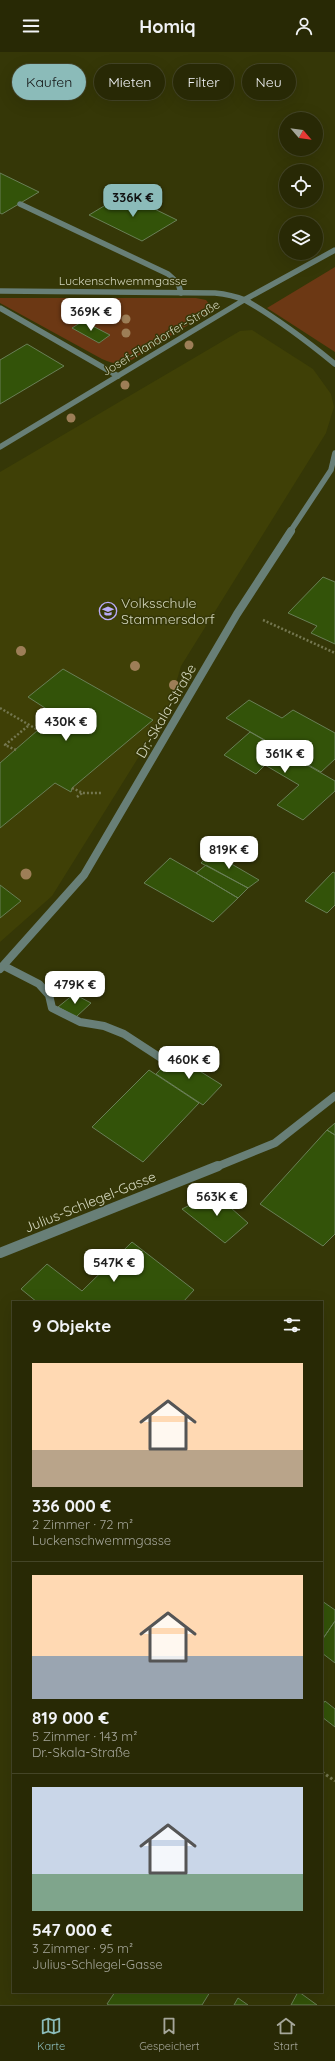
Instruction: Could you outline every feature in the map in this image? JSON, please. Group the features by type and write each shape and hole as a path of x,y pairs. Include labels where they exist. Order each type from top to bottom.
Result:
{"street":[{"path":"20,204 168,274 178,283 181,292"},
{"name":"Josef-Flandorfer-Straße","path":"0,447 244,300 335,250"},
{"name":"Luckenschwemmgasse","path":"0,291 215,292 244,300"},
{"path":"244,300 312,345 335,364"},
{"path":"0,308 118,376"},
{"name":"Dr.-Skala-Straße","path":"2,967 84,876 237,614 333,471 335,453"},
{"path":"2,967 39,984 49,995 52,1008 64,1016 80,1022 104,1026 124,1034 168,1062"},
{"name":"Julius-Schlegel-Gasse","path":"0,1253 275,1143 335,1096"}],"path":[{"path":"237,614 265,621 335,653"},
{"path":"0,708 28,726 38,730"},
{"path":"16,750 5,745 28,726"},
{"path":"77,797 83,793"},
{"path":"323,1773 335,1781"}],"shaded area":[{"path":"335,267 335,352 267,308"},
{"path":"0,298 196,298 206,300 212,308 206,314 130,361 119,364 102,359 0,303"},
{"name":"Volksschule Stammersdorf","path":"252,330 313,369 331,394 334,407 326,433 181,666 168,710 52,896 0,942 0,472 240,331"}],"building":[{"path":"0,173 39,192 2,214 0,213"},
{"path":"124,194 177,220 142,241 89,215"},
{"path":"83,321 110,335 99,343 72,328"},
{"path":"27,344 64,366 0,404 0,360"},
{"path":"323,577 335,582 335,644 311,633 317,626 288,613"},
{"path":"63,669 153,720 72,788 71,792 55,783 0,828 0,763 38,730 59,717 28,697"},
{"path":"249,700 282,718 293,710 335,733 335,759 321,772 226,718"},
{"path":"250,732 335,781 335,791 303,820 277,805 299,785 265,765 256,774 224,755"},
{"path":"211,852 259,880 248,888 201,863"},
{"path":"170,858 238,898 213,922 144,883"},
{"path":"206,865 248,888 238,898 196,873"},
{"path":"333,872 335,873 335,905 327,913 305,901"},
{"path":"0,885 21,901 0,918"},
{"path":"74,994 91,1003 76,1017 58,1007"},
{"path":"174,1055 222,1085 203,1105 156,1074"},
{"path":"149,1070 199,1103 143,1162 92,1127"},
{"path":"335,1123 335,1135 327,1130"},
{"path":"327,1130 335,1135 335,1234 323,1246 260,1204"},
{"path":"214,1193 248,1223 225,1243 182,1209"},
{"path":"132,1242 194,1290 184,1301 36,1301 21,1289 47,1264 82,1291"},
{"path":"323,1602 335,1610 335,1621 323,1639"},
{"path":"335,1621 335,1663 323,1654 323,1639"},
{"path":"325,1701 335,1709 335,1727 323,1718 323,1704"},
{"path":"114,1993 209,1993 202,2005 107,2004"},
{"path":"297,1993 300,1993 317,2005 291,2005"},
{"path":"238,1998 248,2005 234,2005"}],"place":[{"name":"Volksschule Stammersdorf","path":"108,611"}]}
